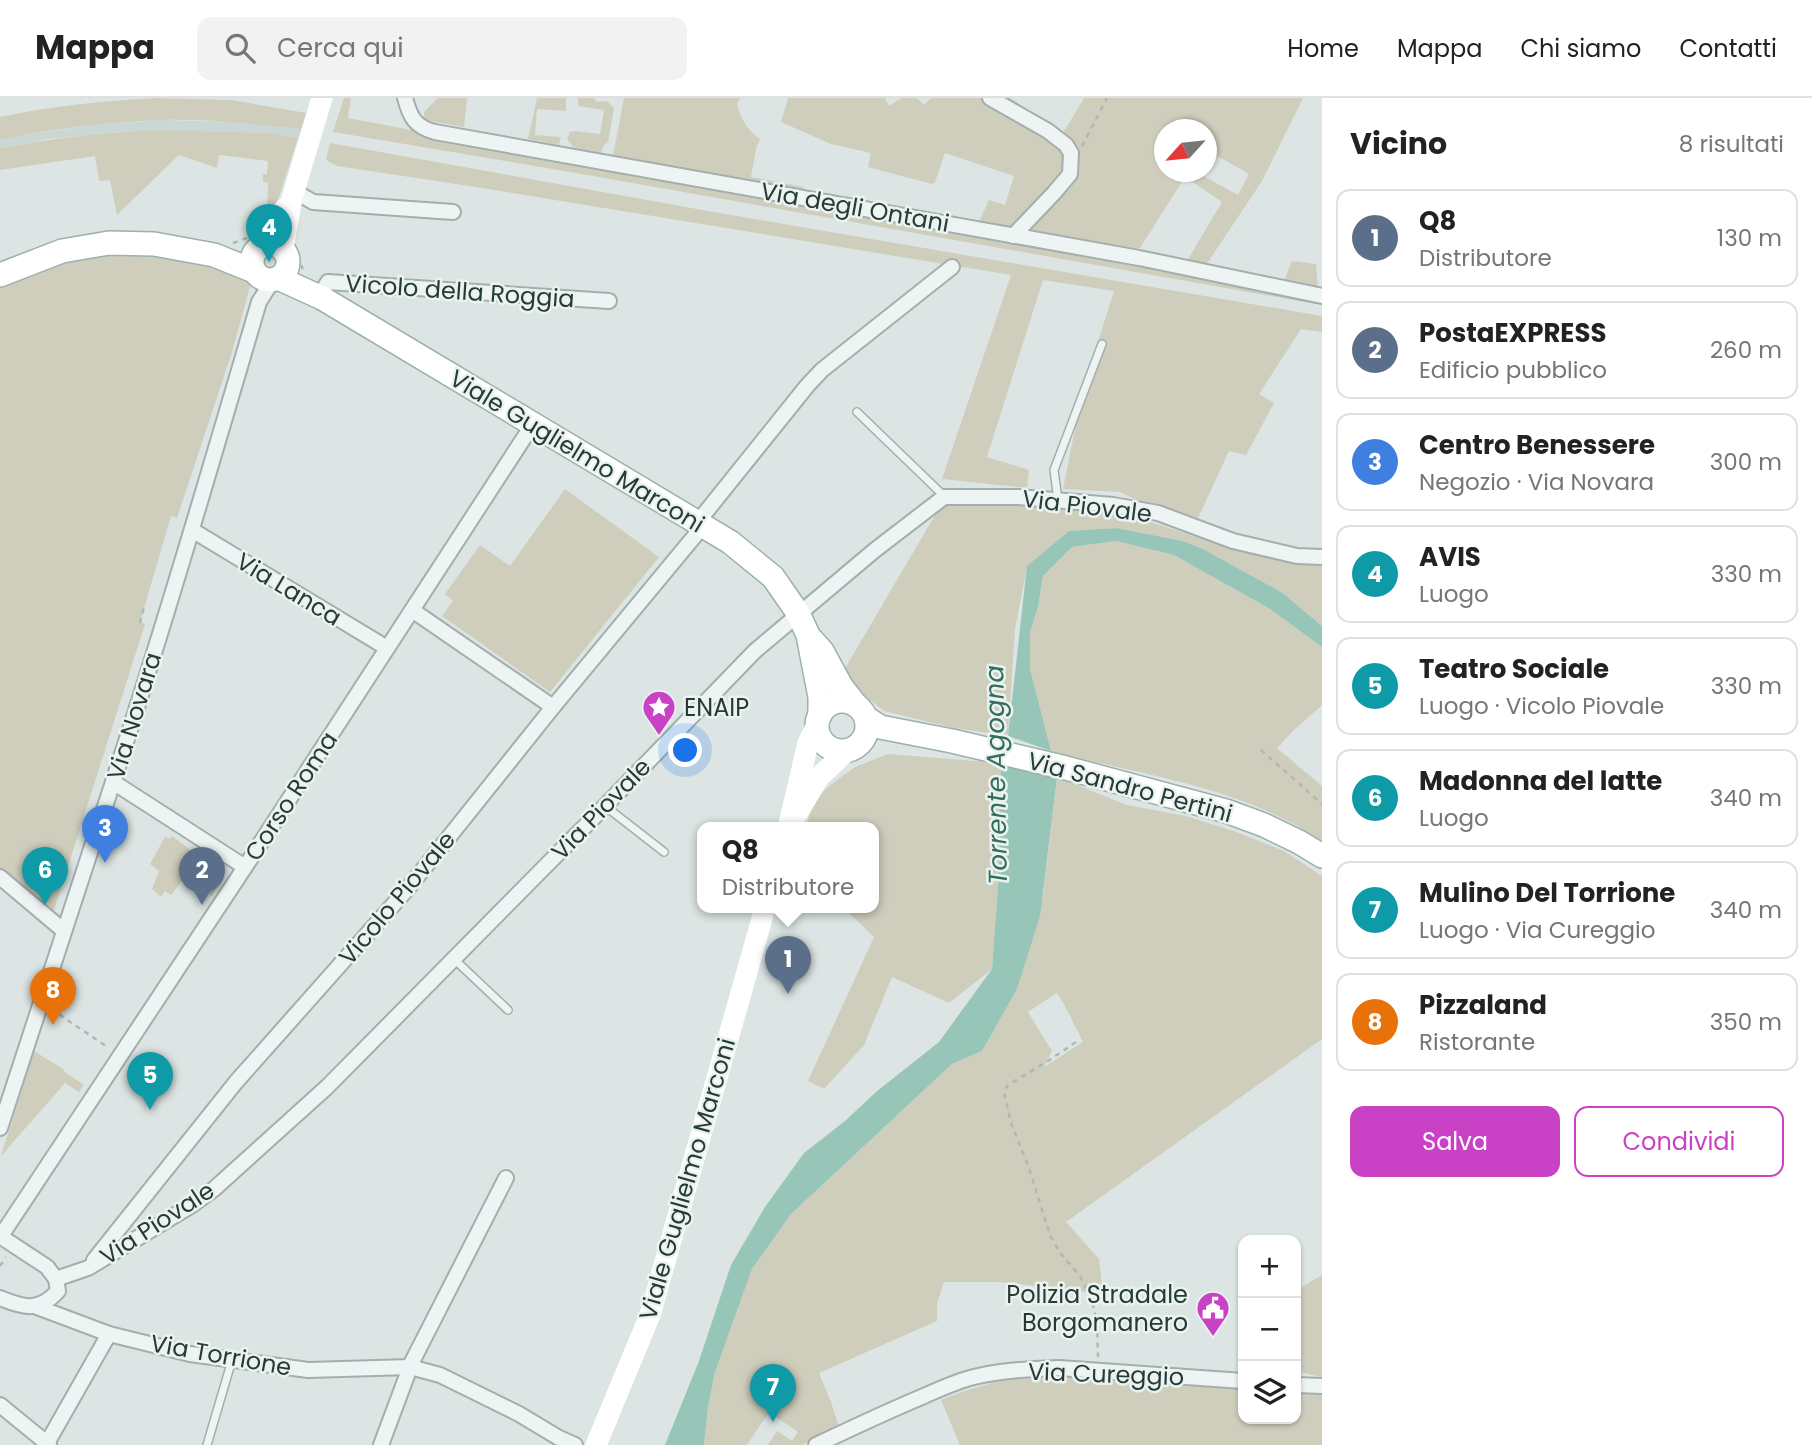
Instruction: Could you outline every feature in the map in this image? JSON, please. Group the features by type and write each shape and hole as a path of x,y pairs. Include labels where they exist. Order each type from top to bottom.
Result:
{"main road":[{"name":"Via Novara","path":"267,261 293,195 322,98"},
{"name":"Viale Guglielmo Marconi","path":"0,275 62,251 109,243 221,250 267,261 318,296 730,542 773,577 798,613 808,635 820,697 819,719 808,743 789,822"},
{"name":"Viale Guglielmo Marconi","path":"792,822 819,777 858,728 841,686 822,651 808,635"},
{"path":"839,701 858,728 840,750 826,744 821,738 819,719 825,708 839,701"},
{"name":"Via Sandro Pertini","path":"858,728 881,736 930,737 984,749 1226,811 1264,825 1322,856"},
{"name":"Viale Guglielmo Marconi","path":"596,1445 650,1315 764,913"}],"street":[{"name":"Via degli Ontani","path":"405,98 417,123 424,129 435,132 1139,258 1322,296"},
{"path":"990,98 1048,131 1066,145 1071,153 1070,174 1013,236"},
{"path":"293,195 313,202 453,212"},
{"name":"Via Novara","path":"0,1128 192,530 259,302 267,261"},
{"name":"Vicolo Piovale","path":"88,1268 233,1085 409,887 807,386 822,370 952,267"},
{"name":"Vicolo della Roggia","path":"318,296 328,282 609,301"},
{"name":"Corso Roma","path":"1,1236 533,424"},
{"name":"Via Piovale","path":"56,1279 88,1268 214,1189 327,1087 755,651 875,550 944,497 1018,497 1113,505 1157,513 1233,541 1297,556 1322,558"},
{"name":"Via Lanca","path":"192,530 387,648"},
{"path":"412,610 553,707"},
{"path":"113,782 245,867"},
{"path":"0,877 64,931"},
{"path":"381,1445 410,1367 506,1178"},
{"path":"1,1236 47,1267 56,1279 58,1291 50,1300 37,1307"},
{"name":"Via Torrione","path":"0,1298 23,1306 37,1307 109,1334 190,1354 308,1370 410,1367 440,1375 575,1445"},
{"path":"0,1405 47,1445 109,1334"},
{"name":"Via Cureggio","path":"816,1445 842,1438 895,1408 973,1377 994,1373 1037,1368 1238,1381"},
{"path":"1301,1385 1322,1386"}],"lane":[{"path":"1058,500 1054,470 1102,344"},
{"path":"857,412 944,497"},
{"path":"605,806 664,852"},
{"path":"454,959 508,1010"},
{"path":"207,1445 232,1360"}],"path":[{"path":"1070,167 1107,98"},
{"path":"221,250 267,261"},
{"path":"140,623 144,607"},
{"path":"1261,750 1322,804"},
{"path":"48,1007 113,1051"},
{"path":"1076,1042 1008,1085 1004,1092 1050,1235 1060,1253 1080,1276 1092,1300 1097,1324 1098,1371"}],"shaded area":[{"path":"155,98 231,100 306,113 301,129 214,121 161,120 80,126 0,139 0,117 77,104"},
{"path":"344,98 351,98 348,118 1039,249 1119,260 1162,272 1322,298 1322,305 333,132"},
{"path":"438,98 467,98 464,127 425,120 424,112"},
{"path":"537,98 566,98 566,111 537,109 535,135 561,137 559,145 528,139"},
{"path":"578,98 607,101 614,108 608,142 603,146 601,154 573,147 567,139 570,132 574,131 600,134 604,110 578,106"},
{"path":"624,98 740,98 737,104 743,119 751,132 760,139 751,177 804,187 803,192 613,156"},
{"path":"788,98 885,98 889,106 902,98 917,98 924,105 931,98 1010,98 1063,133 1084,98 1303,98 1262,181 1204,268 1187,261 1222,202 1192,182 1214,182 1238,195 1249,174 1217,156 1217,119 1154,119 1154,182 1182,182 1140,248 1132,249 977,226 989,200 1005,205 1014,176 945,153 932,184 868,167 871,153 831,144 781,122"},
{"path":"162,120 238,122 301,129 298,138 272,133 160,130 47,139 0,148 0,139 13,136 101,124"},
{"path":"160,130 272,133 298,138 276,206 267,213 268,183 263,182 263,174 267,174 268,161 219,155 217,168 179,155 117,215 110,180 99,181 95,156 0,170 0,148 80,136"},
{"path":"330,143 1322,316 1322,332 1301,329 1259,394 1274,403 1246,455 1229,451 1198,518 1139,501 1120,492 1063,489 1083,389 1114,291 1043,280 987,457 1029,470 1027,488 942,479 1011,275 337,166 326,160"},
{"path":"165,254 206,263 249,278 251,283 232,352 177,518 171,516 140,622 145,624 51,920 0,877 0,284 84,255"},
{"path":"1292,261 1316,264 1318,290 1283,284"},
{"path":"565,489 659,557 550,692 442,616 453,601 445,594 480,545 510,566"},
{"path":"945,498 1109,512 1208,541 1322,562 1322,626 1283,593 1203,549 1183,541 1116,528 1069,531 1027,567 1015,629 1008,736 954,728 884,711 840,677"},
{"path":"1116,528 1183,541 1203,549 1283,593 1322,626 1322,647 1270,609 1174,555 1116,541 1072,547 1043,576 1038,607 1030,632 1030,669 1051,751 1008,736 1027,566 1069,531"},
{"path":"1116,541 1174,555 1270,609 1322,647 1322,705 1277,748 1322,786 1322,844 1296,825 1238,799 1051,751 1030,669 1030,632 1038,607 1043,576 1072,547"},
{"path":"888,754 1001,763 999,873 992,969 949,1003 892,977 864,1045 824,1089 808,1081 874,937 849,913 879,913 879,822 808,822 813,800 855,767"},
{"path":"1001,763 1057,777 1040,916 1017,989 982,1051 952,1064 791,1214 752,1269 715,1372 704,1445 665,1445 699,1361 731,1265 765,1207 804,1153 939,1042 992,969 999,873"},
{"path":"1057,777 1127,805 1186,816 1284,851 1322,876 1322,1039 1066,1222 1099,1259 1103,1294 1000,1282 944,1282 937,1304 937,1321 819,1373 839,1427 802,1445 768,1445 777,1431 792,1441 798,1432 769,1412 747,1445 704,1445 715,1372 752,1269 791,1214 952,1064 982,1051 1017,989 1043,895","holes":["1057,993 1083,1042 1044,1067 1052,1051 1028,1012"]},
{"path":"172,836 193,852 201,847 222,863 216,873 223,878 212,896 184,878 171,895 165,891 161,897 152,889 159,871 150,864 165,837 170,839"},
{"path":"34,1051 84,1085 79,1092 65,1083 1,1156"},
{"path":"1322,1275 1322,1377 1301,1372 1302,1287"},
{"path":"1059,1376 1238,1389 1238,1424 1301,1424 1301,1393 1322,1394 1322,1445 960,1445 941,1400 964,1391 1012,1379"}],"place":[{"name":"AVIS","path":"269,262"},
{"name":"ENAIP","path":"659,737"},
{"name":"Centro Benessere","path":"105,863"},
{"name":"Madonna del latte","path":"45,905"},
{"name":"PostaEXPRESS","path":"202,905"},
{"name":"Q8","path":"788,994"},
{"name":"Pizzaland","path":"53,1025"},
{"name":"Teatro Sociale","path":"150,1110"},
{"name":"Polizia Stradale Borgomanero","path":"1213,1338"},
{"name":"Mulino Del Torrione","path":"773,1422"}],"water label":[{"name":"Torrente Agogna","path":"996,775"}]}
